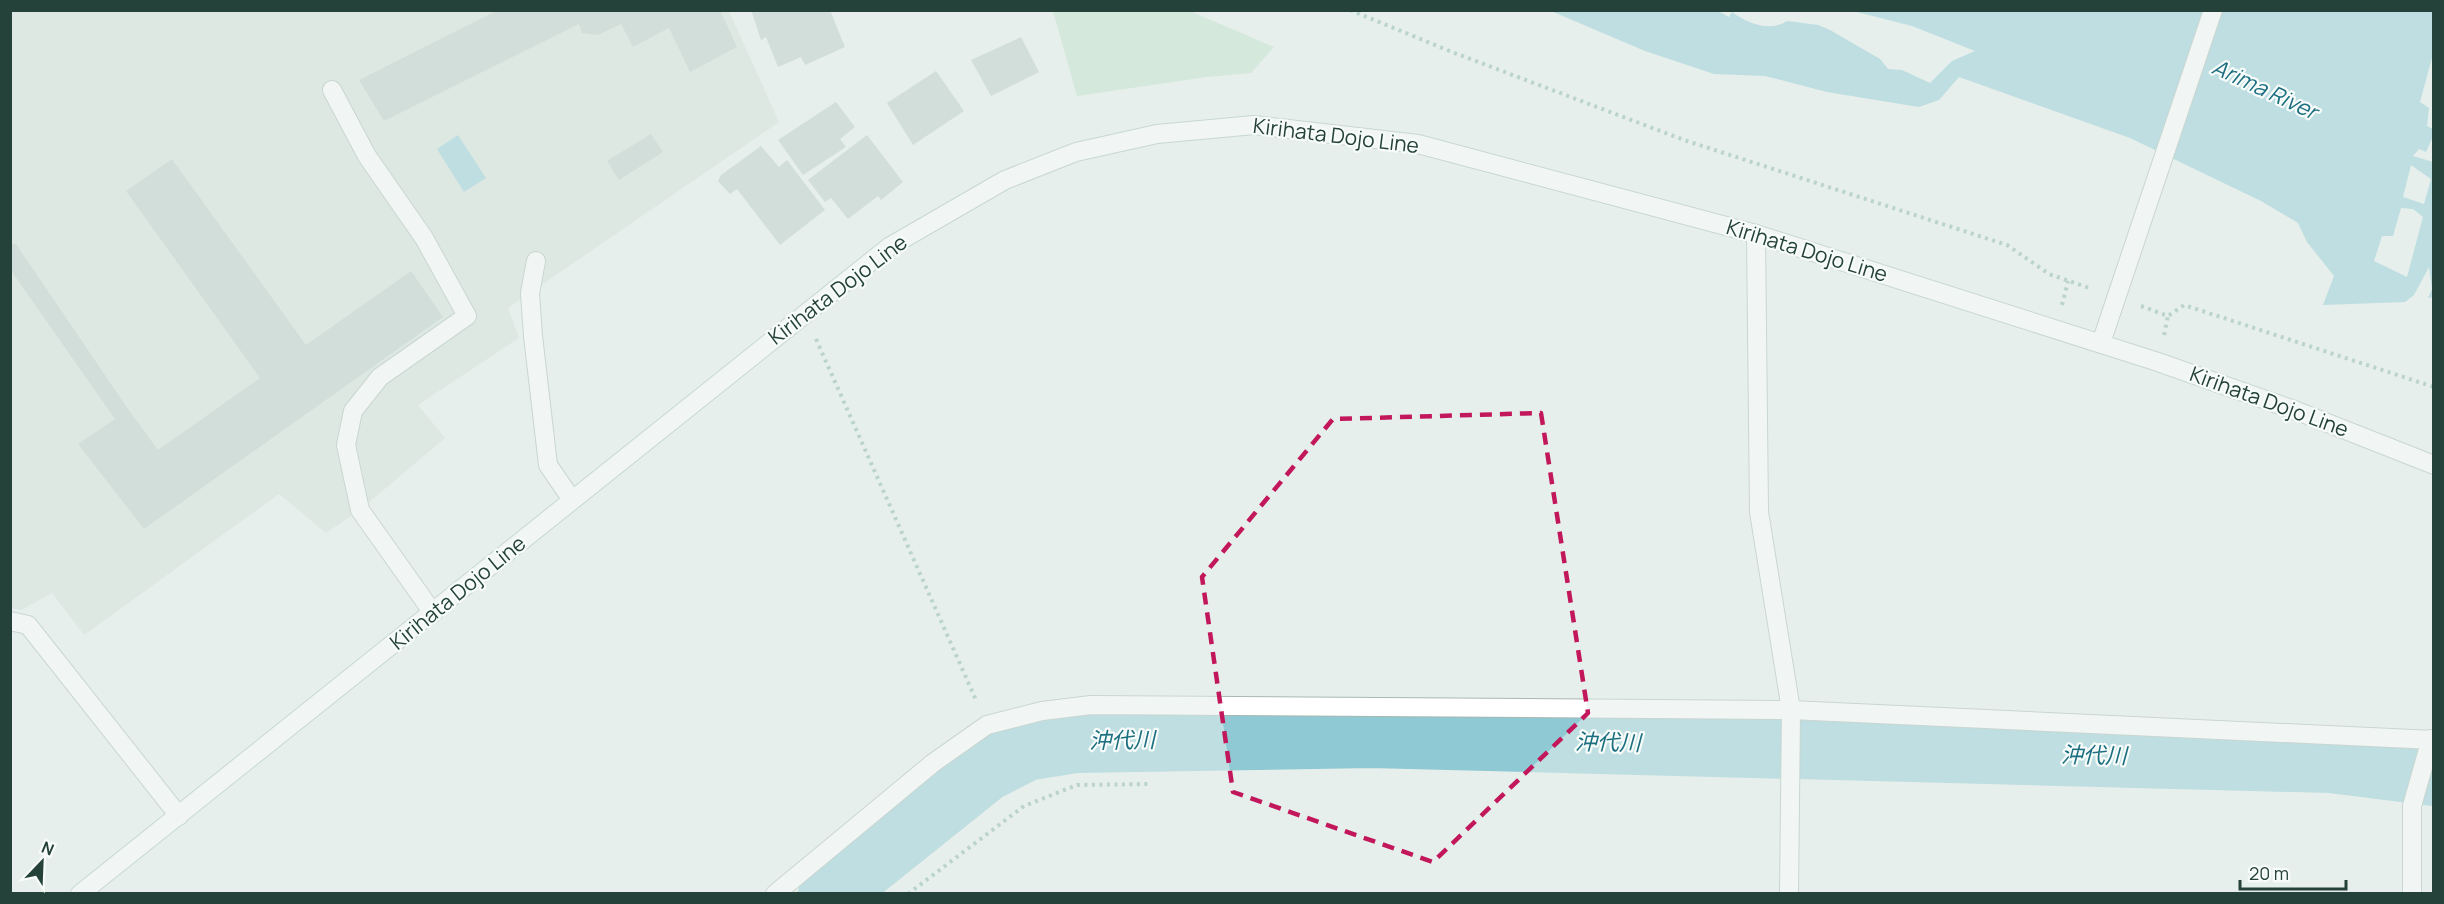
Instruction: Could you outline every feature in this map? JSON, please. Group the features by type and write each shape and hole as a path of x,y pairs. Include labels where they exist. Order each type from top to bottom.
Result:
{"street":[{"path":"2101,343 2213,10"},
{"path":"332,90 367,156 424,238 467,316 380,377 354,411 346,445 360,510 433,613"},
{"name":"Kirihata Dojo Line","path":"80,894 889,247 1005,180 1076,152 1157,134 1254,125 1418,144 1756,234 2101,343 2298,411 2433,465"},
{"path":"1756,234 1759,512 1791,710 1789,894"},
{"path":"536,261 530,293 531,314 548,465 572,500"},
{"path":"10,621 28,625 180,816"},
{"path":"775,894 933,763 987,725 1042,711 1091,705 1791,710 2432,739 2412,806 2412,894"}],"path":[{"path":"1350,10 1452,52 1684,140 2007,245 2049,274 2168,316 2184,305 2433,387"},
{"path":"805,314 987,725"},
{"path":"908,894 1024,806 1077,785 1151,784"}],"highlighted area":[{"path":"1541,413 1588,713 1433,862 1233,792 1202,577 1333,419"}],"shaded area":[{"path":"11,11 729,11 779,122 508,308 519,338 418,405 445,438 360,510 326,533 279,494 84,635 52,593 21,610 11,608"}],"green space":[{"path":"1053,11 1190,11 1274,47 1251,73 1207,77 1077,96"}],"water":[{"name":"Arima River","path":"1551,11 1718,11 1729,17 1732,12 1752,23 1766,26 1787,21 1818,25 1880,59 1888,69 1902,70 1930,83 1952,61 1975,51 1912,26 1853,11 2433,11 2433,54 2420,102 2429,108 2427,126 2433,129 2433,136 2426,152 2419,149 2413,156 2433,162 2433,297 2428,298 2432,289 2429,267 2414,295 2405,302 2323,305 2334,276 2307,242 2298,223 2261,201 2130,138 1959,77 1939,100 1919,107 1827,92 1765,76 1714,74 1645,51","holes":["2411,165 2431,179 2424,204 2403,197","2401,208 2413,209 2423,217 2407,277 2374,261 2382,236 2393,236"]},
{"path":"458,135 486,178 464,192 437,149"}],"building":[{"path":"498,10 720,10 737,47 690,72 669,28 633,47 621,24 598,35 582,33 579,24 384,121 359,80"},
{"path":"751,10 830,10 845,47 805,65 801,57 778,67 766,37 761,40"},
{"path":"1021,37 1039,72 991,96 971,60"},
{"path":"936,71 964,111 913,145 887,103"},
{"path":"836,102 855,127 840,139 846,147 803,175 778,140"},
{"path":"651,134 663,152 619,180 607,161"},
{"path":"867,135 903,182 881,200 878,196 848,219 831,198 825,202 808,180"},
{"path":"761,146 779,167 787,160 825,210 780,245 737,189 730,194 718,181 721,175"},
{"path":"172,159 306,345 411,271 443,317 144,529 78,444 115,419 10,269 10,243 16,244 158,450 260,378 126,191"}],"waterway":[{"name":"沖代川","path":"830,894 985,770 1026,749 1076,741 1371,736 2331,761 2434,774"}]}
